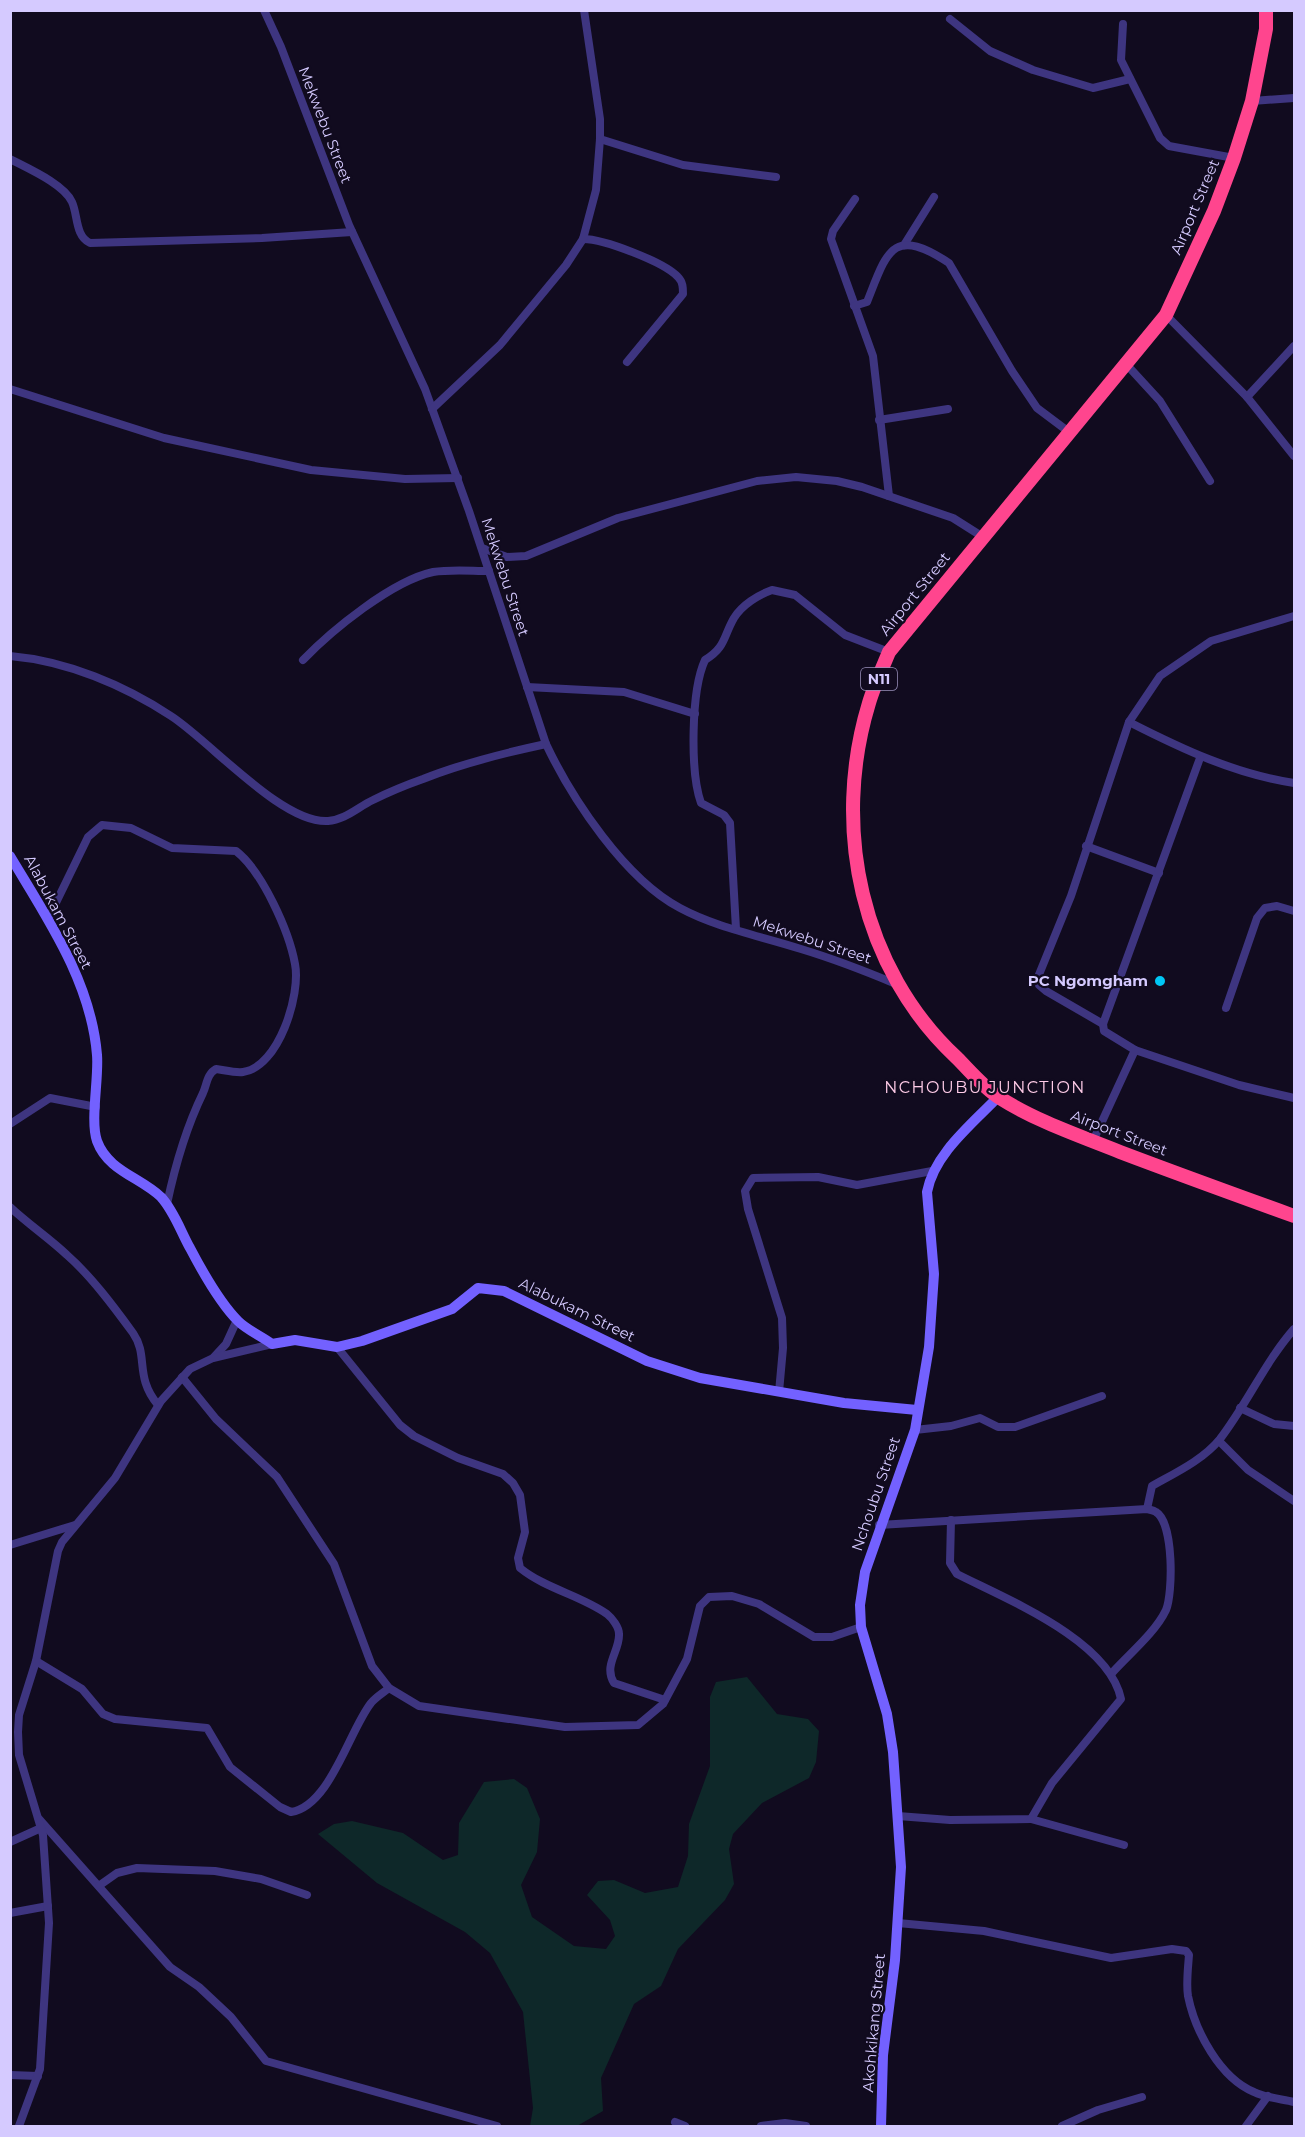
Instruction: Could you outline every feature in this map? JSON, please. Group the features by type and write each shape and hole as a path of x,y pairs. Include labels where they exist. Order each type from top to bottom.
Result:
{"highway":[{"name":"Airport Street","path":"1266,10 1266,29 1252,100 1234,158 1214,211 1166,315 889,652 867,713 860,744 854,816 855,853 863,894 871,926 896,984 936,1039 998,1097 1038,1118 1093,1141 1294,1216"}],"street":[{"name":"Mekwebu Street","path":"264,10 281,47 352,232 432,409 482,548 546,744 563,780 584,813 641,879 662,897 682,909 851,966 896,984"},
{"path":"432,409 500,345 566,265 583,240 596,190 600,140 600,119 584,10"},
{"path":"950,20 990,51 1033,70 1094,88 1130,79"},
{"path":"1123,24 1120,51 1130,79 1164,143 1234,158"},
{"path":"1252,100 1294,98"},
{"path":"600,140 683,165 776,177"},
{"path":"10,159 41,176 69,197 81,235 90,243 262,238 352,232"},
{"path":"854,306 867,302 889,251 904,245 934,197"},
{"path":"855,199 833,231 831,239 873,356 889,496"},
{"path":"583,240 599,240 637,255 678,276 683,284 683,294 627,362"},
{"path":"904,245 937,255 949,263 1012,371 1037,408 1069,432"},
{"path":"1166,315 1248,397 1294,456"},
{"path":"1248,397 1294,346"},
{"path":"1127,365 1160,401 1210,481"},
{"path":"10,389 164,438 311,470 405,479 458,478"},
{"path":"879,420 948,409"},
{"path":"482,548 507,557 526,556 618,518 757,481 796,477 837,481 889,496 953,518 983,537"},
{"path":"303,660 327,635 416,577 435,572 489,571"},
{"path":"736,929 730,823 724,815 707,808 699,796 693,758 695,714 705,660 720,650 734,618 745,606 772,590 795,595 845,635 889,652"},
{"path":"1103,1024 1038,985 1038,976 1071,896 1129,722 1160,676 1211,640 1294,616"},
{"path":"10,656 96,675 151,703 174,717 270,797 305,818 326,822 339,819 371,801 425,778 502,753 546,744"},
{"path":"527,687 624,692 695,714"},
{"path":"1129,722 1200,758 1266,779 1294,783"},
{"path":"1200,758 1103,1024 1104,1031 1135,1050 1239,1085 1294,1098"},
{"path":"48,919 88,837 102,825 131,828 172,848 236,851 276,907 296,966 292,1010 280,1038 261,1062 242,1072 216,1069 209,1074 194,1107 167,1204"},
{"path":"1086,846 1159,873"},
{"name":"Alabukam Street","path":"10,856 48,919 71,963 92,1028 97,1054 97,1140 109,1161 150,1188 167,1204 193,1255 237,1320 272,1344 295,1340 337,1347 416,1324 452,1309 478,1288 489,1289 504,1291 647,1361 700,1378 844,1403 916,1410"},
{"path":"1226,1008 1257,918 1265,908 1277,906 1294,911"},
{"path":"1093,1141 1135,1050"},
{"name":"Nchoubu Street","path":"898,1923 901,1867 893,1752 886,1714 861,1627 864,1579 879,1525 915,1430 916,1410 928,1347 933,1284 927,1192 932,1172 962,1134 998,1097"},
{"path":"10,1124 50,1098 96,1107"},
{"path":"779,1392 783,1348 782,1318 748,1209 745,1191 748,1182 753,1178 785,1176 818,1177 857,1185 932,1172"},
{"path":"10,1207 31,1227 68,1255 132,1332 140,1349 147,1392 158,1405"},
{"path":"213,1358 226,1344 237,1320"},
{"path":"1147,1509 1152,1486 1191,1464 1219,1441 1277,1349 1294,1329"},
{"path":"19,2127 38,2076 47,1978 48,1906 41,1828 14,1734 36,1661 58,1551 76,1525 115,1478 158,1405 182,1377 201,1362 272,1344"},
{"path":"337,1347 400,1425 414,1436 458,1458 503,1474 513,1483 520,1495 525,1532 518,1558 520,1568 543,1584 607,1615 618,1627 619,1635 610,1672 614,1683 665,1700"},
{"path":"182,1377 216,1419 277,1477 334,1564 372,1666 389,1688 419,1706 565,1727 638,1725 665,1700 687,1659 700,1606 709,1598 732,1596 759,1604 814,1637 832,1637 861,1627"},
{"path":"915,1430 951,1426 980,1418 998,1427 1015,1427 1102,1396"},
{"path":"1240,1408 1274,1424 1294,1426"},
{"path":"1219,1441 1260,1480 1294,1501"},
{"path":"879,1525 1147,1509 1161,1516 1168,1536 1170,1576 1166,1609 1112,1673"},
{"path":"951,1520 950,1563 957,1574 1031,1609 1072,1636 1112,1673 1120,1693 1120,1703 1052,1784 1032,1820"},
{"path":"10,1545 76,1525"},
{"path":"36,1661 82,1689 103,1714 115,1719 207,1728 230,1767 280,1807 291,1812 304,1808 328,1780 371,1703 389,1688"},
{"path":"898,1816 950,1820 1032,1820 1124,1845"},
{"path":"38,1818 100,1885 170,1967 199,1987 231,2017 266,2061 496,2127"},
{"path":"10,1842 41,1828"},
{"path":"100,1885 117,1873 137,1868 215,1870 261,1879 307,1895"},
{"path":"10,1913 48,1906"},
{"path":"898,1923 984,1932 1111,1958 1172,1949 1186,1951 1189,1955 1188,1994 1197,2025 1214,2054 1236,2081 1255,2093 1294,2102"},
{"name":"Akohkikang Street","path":"881,2127 883,2055 898,1923"},
{"path":"10,2075 38,2076"},
{"path":"1246,2127 1268,2096"},
{"path":"1062,2127 1098,2110 1142,2097"},
{"path":"675,2122 685,2127"},
{"path":"761,2127 785,2123 806,2127"}],"green space":[{"path":"747,1677 777,1714 808,1719 819,1731 816,1762 809,1778 762,1803 733,1834 729,1849 734,1884 725,1900 678,1949 661,1986 634,2004 601,2078 603,2111 577,2126 530,2126 533,2108 523,2012 490,1953 465,1932 377,1883 318,1834 334,1824 352,1821 403,1833 443,1860 458,1855 459,1823 484,1782 514,1779 527,1788 540,1819 537,1852 521,1885 532,1917 574,1946 606,1949 615,1936 610,1920 587,1895 598,1881 614,1880 645,1893 678,1887 688,1856 689,1824 710,1766 710,1697 716,1682"}],"place":[{"name":"PC Ngomgham","path":"1160,981"}],"district":[{"name":"NCHOUBU JUNCTION","path":"985,1087"}]}
